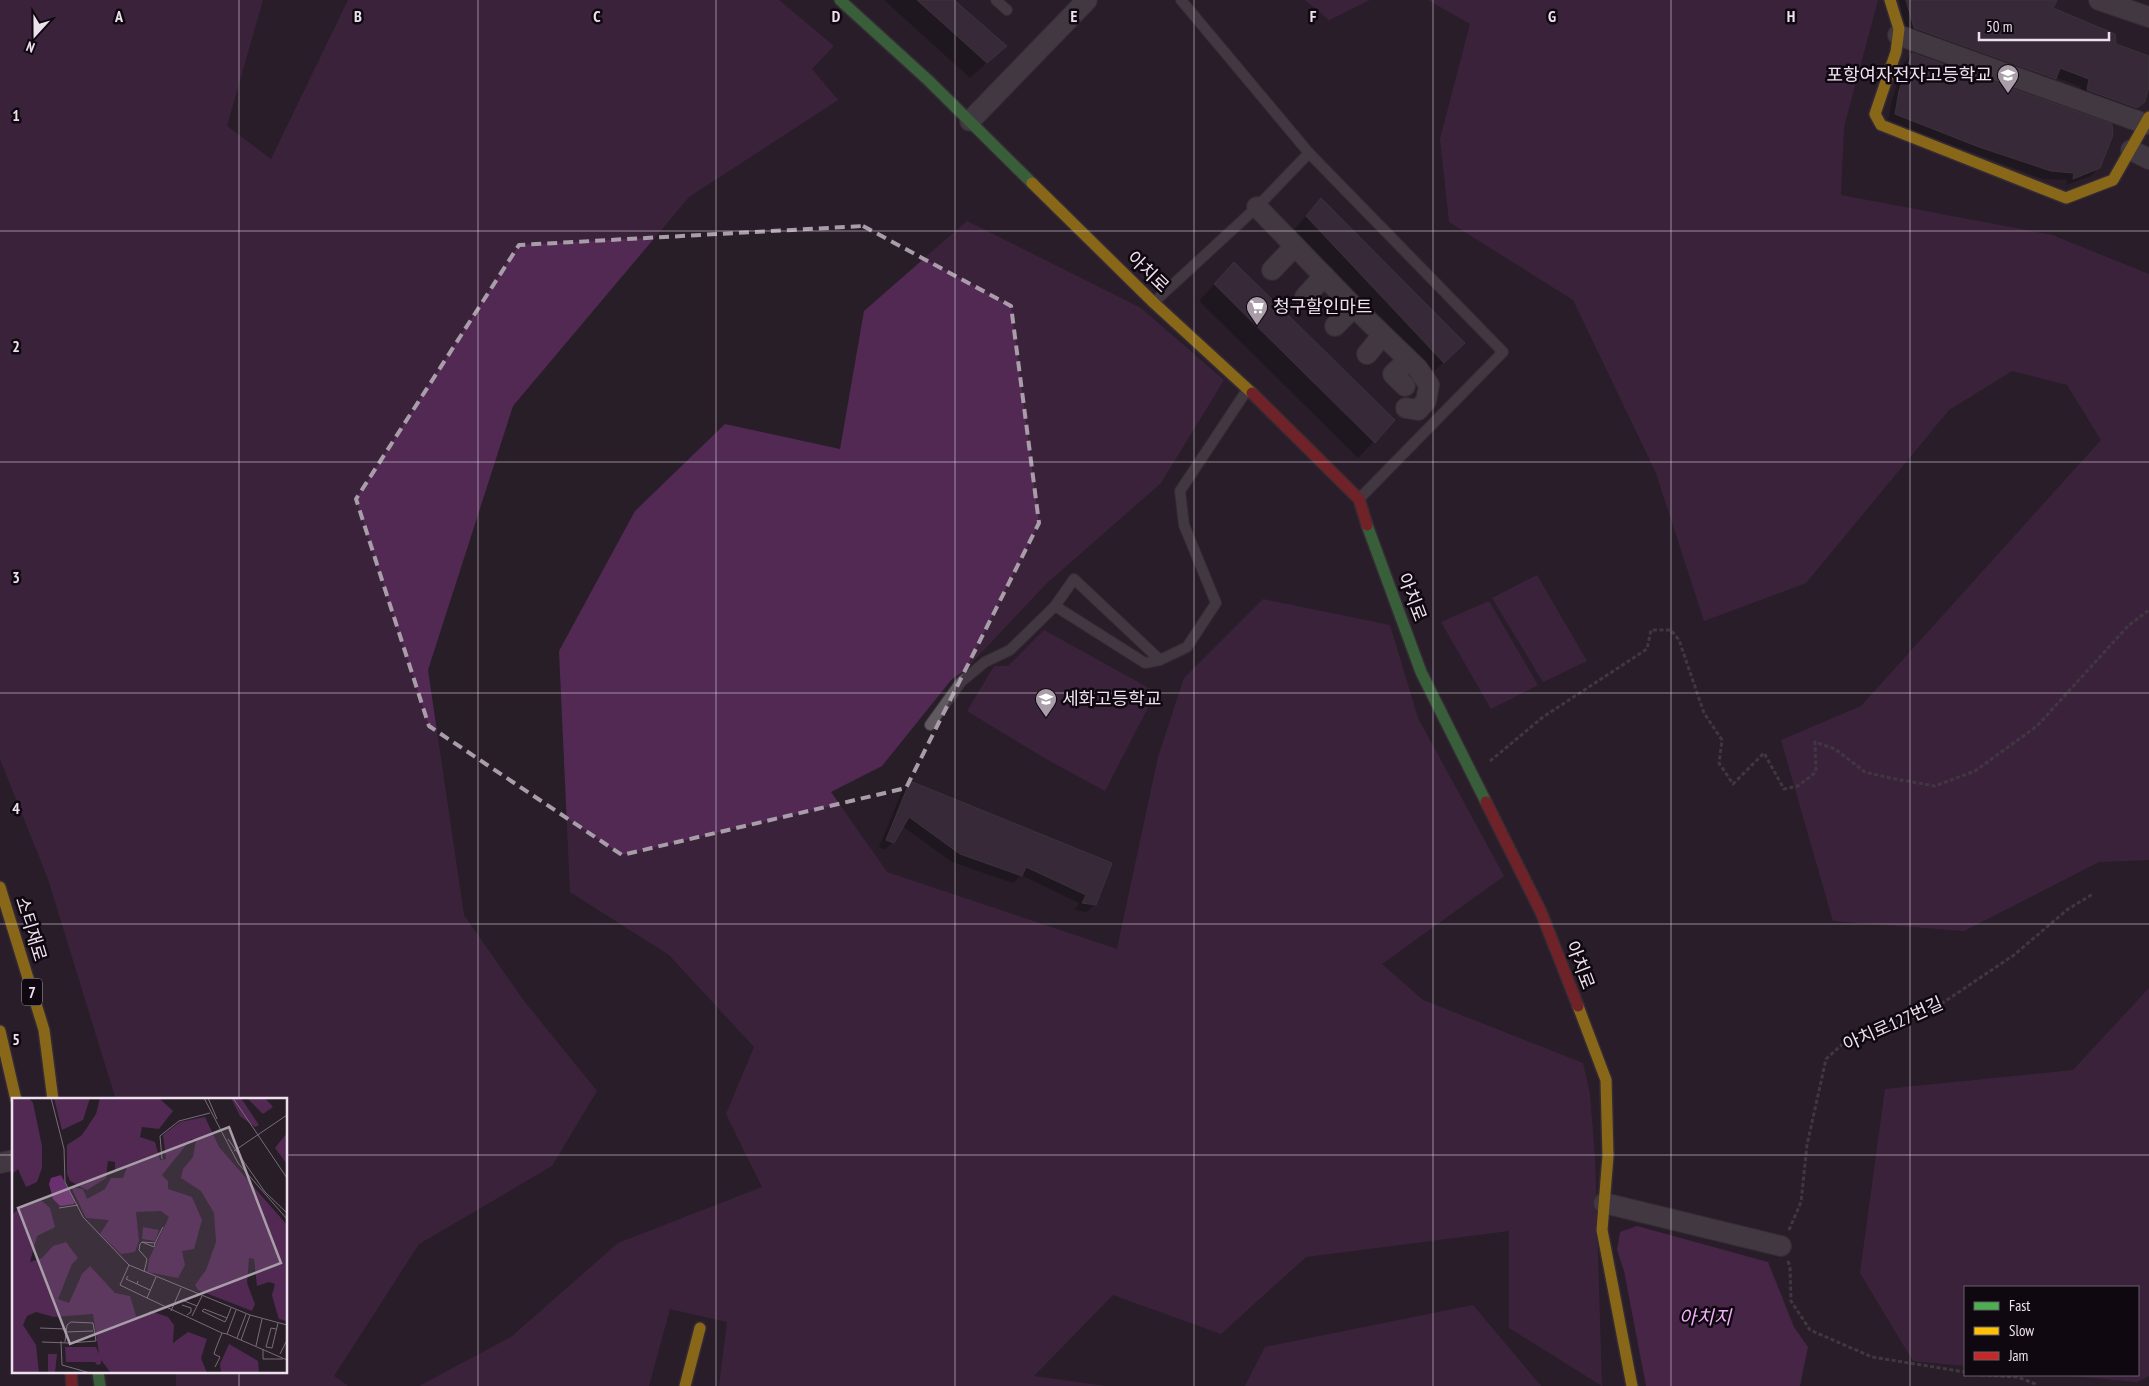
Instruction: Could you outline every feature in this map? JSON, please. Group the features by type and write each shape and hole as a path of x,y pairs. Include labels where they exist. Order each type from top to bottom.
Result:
{"street":[{"name":"아치로","path":"840,0 970,121 1154,303 1248,389 1359,499 1373,546 1421,672 1541,912 1606,1080 1608,1156 1602,1230 1632,1386"},
{"path":"970,121 1087,0"},
{"path":"1890,0 1899,29 1898,35 1896,52 1875,114 1881,125 2066,198 2113,180 2147,121 1898,35"},
{"path":"2099,0 2149,17"},
{"path":"2131,150 2149,159"},
{"path":"1257,207 1382,336 1408,360 1429,385 1426,401 1418,410 1406,408"},
{"path":"1272,270 1295,246"},
{"path":"1305,297 1324,276"},
{"path":"1335,326 1354,306"},
{"path":"1367,354 1382,336"},
{"path":"1404,386 1392,374 1408,360"},
{"name":"소티재로","path":"0,886 44,1030 52,1098"},
{"path":"0,1031 16,1098"},
{"path":"1604,1203 1781,1246"},
{"path":"685,1386 700,1328"}],"lane":[{"path":"996,0 1007,10"},
{"path":"1181,0 1309,153 1503,352 1359,499"},
{"path":"1154,303 1257,207 1309,153"},
{"path":"1056,606 1145,663 1160,660 1187,647 1216,603 1184,525 1180,491 1248,389"},
{"path":"930,725 962,682 984,662 1010,650 1056,606 1074,579 1160,660"}],"path":[{"path":"1473,776 1544,717 1648,649 1651,630 1671,630 1679,640 1704,713 1722,740 1719,763 1733,784 1764,753 1766,760 1784,789 1798,786 1816,772 1815,742 1835,749 1865,772 1935,786 1976,771 2037,726 2128,626 2149,610"},
{"name":"아치로127번길","path":"1781,1246 1802,1202 1807,1145 1826,1059 1846,1041 1929,1012 2014,956 2068,909 2093,894"},
{"path":"1781,1246 1790,1266 1791,1301 1810,1330 1872,1357 1964,1372"},
{"path":"1988,1376 2018,1377 2035,1384 2035,1386"}],"highlighted area":[{"path":"863,226 1011,306 1039,523 906,788 622,855 429,726 356,499 519,245"}],"shaded area":[{"path":"0,0 263,0 227,126 271,159 348,0 779,0 834,46 812,69 838,100 689,197 513,406 428,670 464,915 524,1001 597,1091 552,1166 419,1244 334,1376 348,1386 176,1386 176,1374 288,1374 288,1098 115,1098 48,879 0,759"},
{"path":"1305,0 1370,0 1329,20"},
{"path":"1428,0 1878,0 1844,127 1841,195 2052,235 2149,274 2149,860 2099,862 1964,931 1833,921 1781,740 1861,706 2101,440 2067,385 2012,371 1949,410 1806,583 1704,621 1656,473 1573,300 1449,222 1440,139 1470,24"},
{"path":"967,221 1141,308 1224,380 1161,483 1046,584 964,671 952,679 882,766 831,792 887,872 1117,949 1158,757 1184,678 1263,599 1390,625 1418,718 1504,876 1382,964 1423,1000 1583,1063 1590,1094 1595,1158 1602,1386 1509,1328 1509,1231 1306,1257 1221,1334 1113,1295 1034,1376 1106,1386 719,1386 727,1322 670,1309 649,1386 419,1386 511,1337 618,1243 762,1187 726,1114 754,1047 669,955 570,892 559,651 635,511 725,424 840,449 864,311"},
{"path":"1537,575 1587,661 1543,682 1492,598"},
{"path":"1489,601 1538,685 1491,709 1441,622"},
{"path":"1044,630 1156,692 1105,791 1046,759 967,711 994,666 1008,666"},
{"path":"2149,988 2149,1376 2137,1382 2072,1376 2139,1376 2139,1286 1964,1286 1964,1366 1913,1361 1860,1273 1885,1089 2073,1070"},
{"path":"1473,1305 1541,1386 1245,1386 1265,1347"}],"water":[{"name":"아치지","path":"1637,1226 1768,1262 1794,1327 1808,1347 1800,1386 1646,1386 1624,1271 1617,1250 1620,1232"}],"building":[{"path":"917,0 954,0 1007,46 987,63"},
{"path":"1906,0 2057,0 2053,8 2115,34 2116,44 2149,56 2149,86 2145,102 2137,108 2087,90 2089,79 2060,68 2056,79 1914,28"},
{"path":"1912,53 2112,124 2113,135 2100,168 2073,179 2074,173 2051,171 1979,147 1895,114 1899,91"},
{"path":"1321,198 1465,343 1444,363 1306,216"},
{"path":"1234,262 1395,420 1375,443 1214,284"},
{"path":"910,781 1112,863 1096,905 1082,903 1086,895 1026,867 1022,876 960,854 909,817 894,843 886,840"}],"traffic: fast":[{"path":"840,0 929,81 1032,183"},
{"path":"1367,525 1421,672 1486,802"},
{"path":"98,1374 100,1386"}],"traffic: slow":[{"path":"1890,0 1899,29 1896,52 1875,114 1881,125 2066,198 2113,180 2149,117"},
{"path":"1032,183 1154,303 1252,393"},
{"path":"0,887 44,1030 53,1098"},
{"path":"1578,1006 1606,1080 1608,1156 1602,1230 1632,1386"},
{"path":"0,1031 16,1098"},
{"path":"685,1386 700,1328"}],"traffic: jam":[{"path":"1252,393 1359,499 1367,525"},
{"path":"1486,802 1541,912 1578,1006"},
{"path":"71,1374 72,1386"}],"place":[{"name":"포항여자전자고등학교","path":"2008,94"},
{"name":"청구할인마트","path":"1257,326"},
{"name":"세화고등학교","path":"1046,718"}]}
